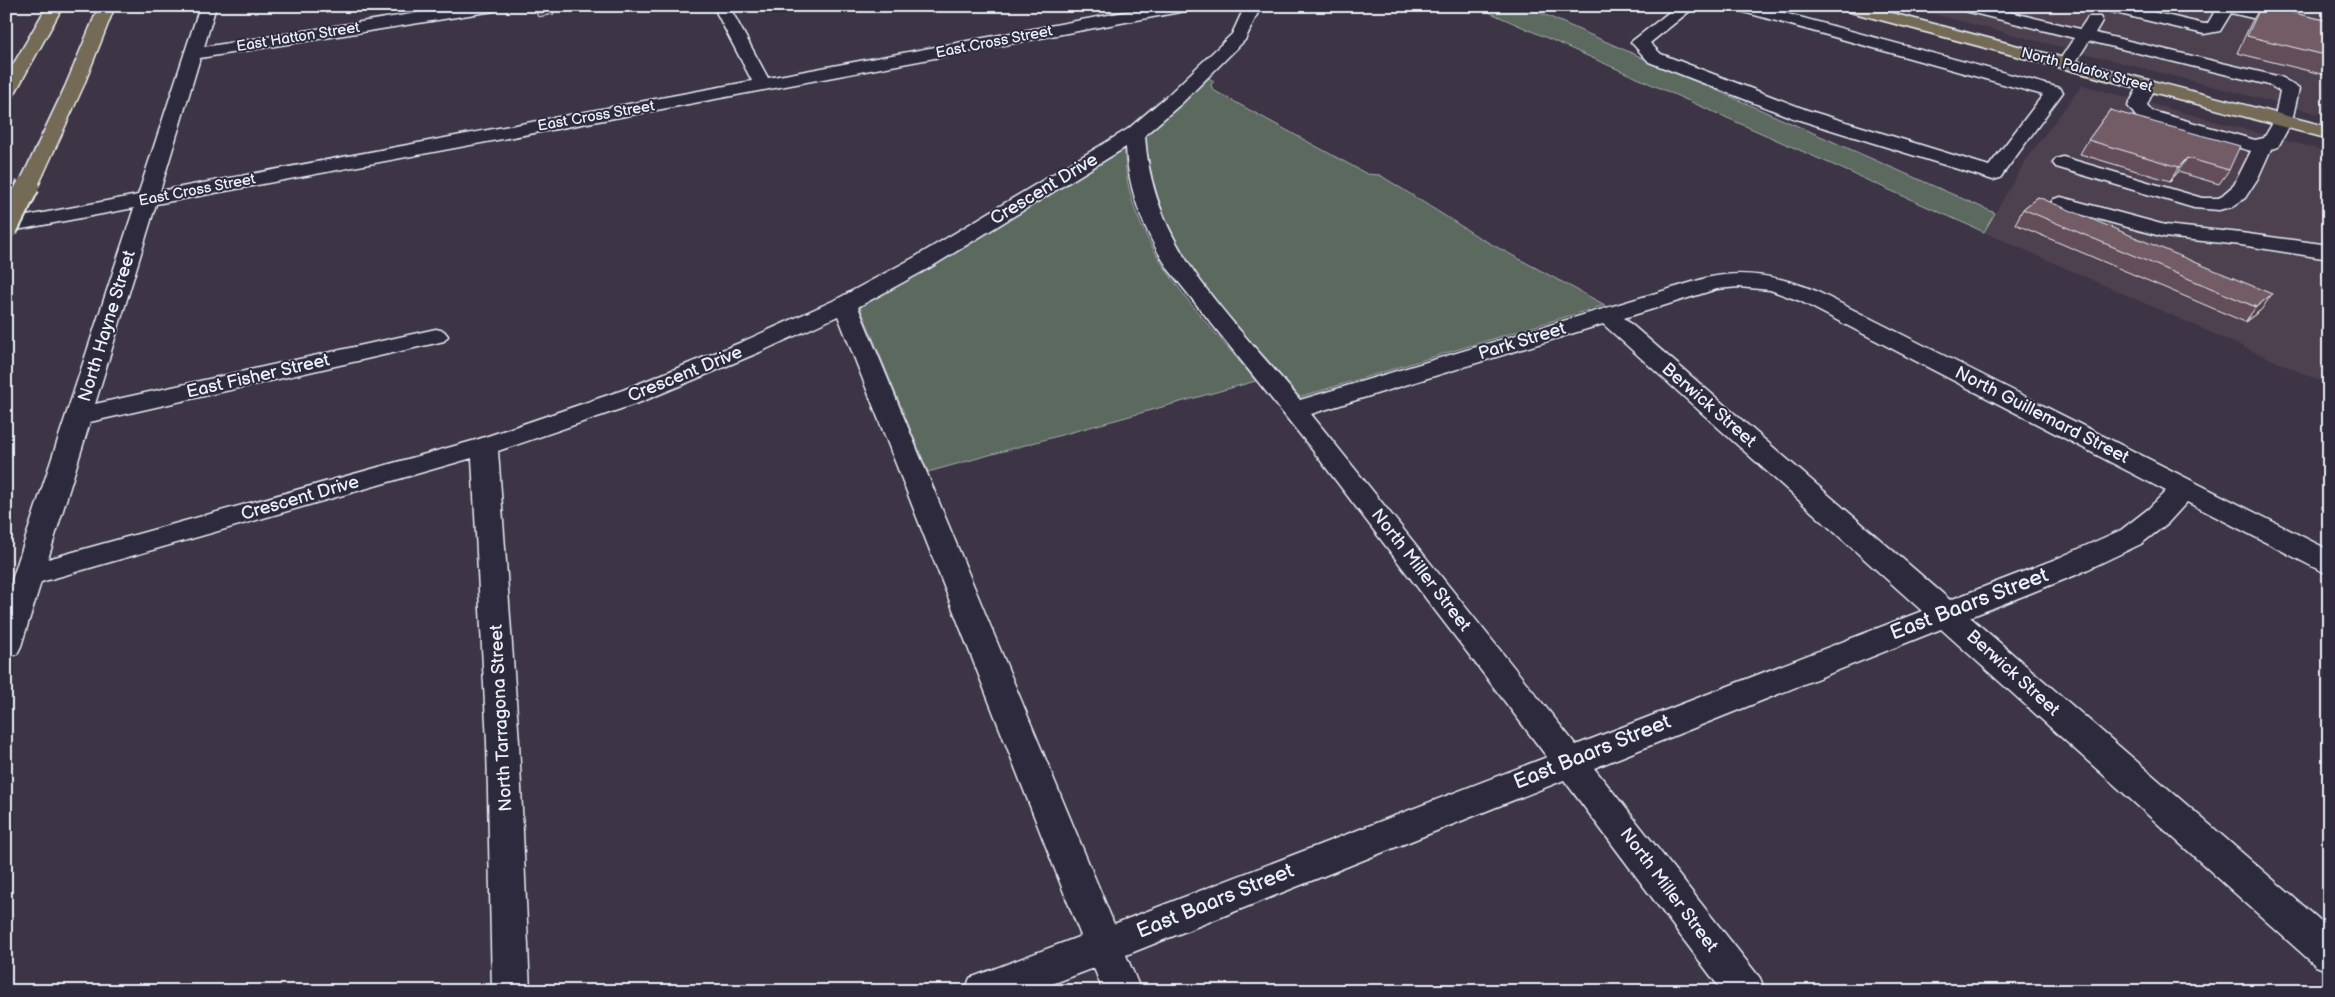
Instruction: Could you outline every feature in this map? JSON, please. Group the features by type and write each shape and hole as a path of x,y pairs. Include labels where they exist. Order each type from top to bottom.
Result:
{"main road":[{"path":"6,93 55,6"},
{"path":"6,227 28,186 74,86 107,6"},
{"path":"74,86 124,6"},
{"name":"North Palafox Street","path":"1845,6 2329,133"}],"street":[{"name":"North Hayne Street","path":"6,646 208,6"},
{"name":"East Hatton Street","path":"192,54 494,6"},
{"path":"721,6 763,85"},
{"path":"1104,6 1117,20"},
{"name":"East Cross Street","path":"6,227 1185,6"},
{"name":"Crescent Drive","path":"29,574 485,446 632,396 751,347 845,304 931,257 1136,133 1175,99 1239,36 1252,6"},
{"path":"1688,6 1640,42 1655,58 1800,114 1993,174 2054,92 1739,6"},
{"path":"1963,6 2275,81 2290,89 2283,121 2271,144 2263,146 2242,144 2145,115 2137,106 2147,86"},
{"path":"2066,64 2104,6 2204,29 2214,27 2227,7 2329,31"},
{"name":"North Miller Street","path":"1136,133 1136,159 1141,190 1154,226 1174,261 1200,296 1295,410 1570,760 1746,991"},
{"path":"2062,163 2201,204 2214,204 2224,203 2232,199 2239,191 2263,146"},
{"path":"2062,203 2164,231 2240,239 2329,252"},
{"name":"Park Street","path":"1295,410 1714,283 1750,279"},
{"name":"North Guillemard Street","path":"1750,279 1777,284 1808,296 2329,563"},
{"path":"845,304 1122,991"},
{"name":"Berwick Street","path":"1607,315 2329,952"},
{"name":"East Fisher Street","path":"80,416 436,336"},
{"name":"North Tarragona Street","path":"485,446 503,742 511,991"},
{"name":"East Baars Street","path":"984,991 1104,946 1570,760 2066,567 2130,536 2158,516 2185,488"}],"shaded area":[{"path":"1902,6 2329,6 2329,117 2319,114"},
{"path":"2082,85 2329,152 2329,385 1984,232 2027,158"}],"green space":[{"path":"1475,6 1525,6 1995,213 1984,232"},
{"path":"1209,78 1214,81 1211,85 1213,90 1367,174 1380,175 1480,238 1605,305 1300,397 1223,309 1199,278 1178,245 1161,211 1150,174 1146,135"},
{"path":"1125,149 1128,183 1137,215 1151,245 1190,303 1256,381 928,472 860,307 930,268"}],"building":[{"path":"534,6 551,6 552,10 536,13"},
{"path":"2261,6 2329,21 2329,56 2247,36"},
{"path":"2110,110 2240,146 2229,170 2187,158 2179,167 2088,140"},
{"path":"2038,197 2272,294 2256,307 2023,209"}]}
